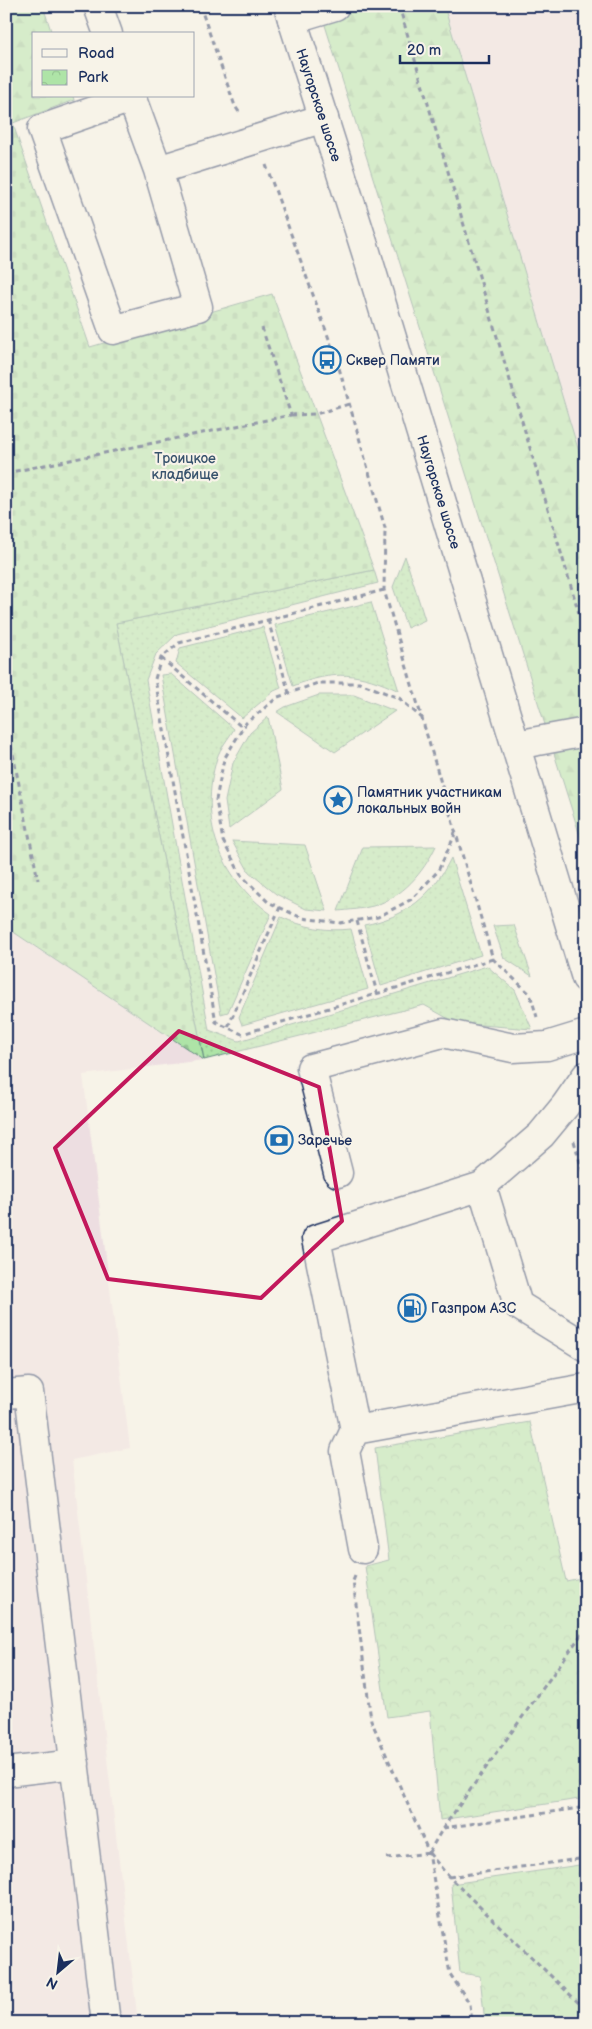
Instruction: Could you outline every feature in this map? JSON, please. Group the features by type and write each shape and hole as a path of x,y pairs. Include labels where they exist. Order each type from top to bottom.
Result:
{"main road":[{"path":"98,6 107,32"},
{"path":"290,13 335,6"},
{"name":"Наугорское шоссе","path":"290,13 324,118 586,978"},
{"path":"128,98 42,129 113,330 198,307 158,170 131,98"},
{"path":"158,170 255,138 324,118"},
{"path":"516,745 586,732"},
{"path":"338,1173 311,1068 444,1033 513,1048 547,1046 586,1034"},
{"path":"363,1549 345,1451 355,1430 316,1239 482,1186 541,1135 586,1076"},
{"path":"482,1186 518,1305 586,1347"},
{"path":"355,1430 586,1388"},
{"path":"6,1394 29,1392 106,2023"},
{"path":"6,1772 75,1764"}],"path":[{"path":"200,6 235,106 255,138 337,361 385,528 384,590 424,719 493,959 530,994"},
{"path":"399,6 586,637"},
{"path":"262,328 291,415"},
{"path":"6,473 291,415 316,414 350,404"},
{"path":"384,590 179,643 162,658 155,679 216,1022 242,1034 493,959"},
{"path":"268,620 289,693"},
{"path":"162,658 243,728"},
{"path":"424,719 399,698 360,683 318,683 278,697 246,723 224,759 216,800 223,842 241,875 268,902 302,918 340,924 378,917 412,898 438,871 454,836 455,829"},
{"path":"6,719 38,880"},
{"path":"228,1027 280,907"},
{"path":"357,920 377,993"},
{"path":"363,1549 353,1581 371,1720 429,1852 450,1974 470,2004 472,2023"},
{"path":"429,1852 443,1828 586,1628"},
{"path":"443,1828 586,1807"},
{"path":"387,1858 429,1852"},
{"path":"429,1852 449,1876 586,2010"},
{"path":"449,1876 586,1858"}],"highlighted area":[{"path":"179,1031 319,1087 342,1221 261,1298 108,1279 55,1148"}],"shaded area":[{"path":"414,6 586,6 586,564"},
{"path":"6,927 204,1060 83,1075 130,1448 72,1460 138,2023 6,2023"}],"green space":[{"path":"6,6 43,6 51,32 32,32 32,98 74,98 74,100 13,123 6,104"},
{"path":"319,6 444,6 586,475 586,855"},
{"name":"Троицкое кладбище","path":"6,104 90,347 272,294 374,570 116,623 204,1060 6,927"},
{"path":"405,556 425,620 407,628 393,587"},
{"path":"374,570 378,583 177,634 156,654 146,680 209,1030 239,1041 487,966 515,990 532,1029 456,1023 424,1005 204,1060 116,623"},
{"path":"371,602 399,691 371,680 346,675 321,677 293,686 275,625"},
{"path":"263,627 281,688 274,691 242,718 176,663 180,648"},
{"path":"171,674 234,729 217,758 210,803 212,825 226,865 238,883 271,914 228,1012 221,1014 161,675"},
{"path":"319,695 354,695 395,711 335,752 277,712 285,707"},
{"path":"268,717 283,789 229,829 225,801 233,763 250,733"},
{"path":"232,841 305,845 327,911 306,909 276,894 249,872"},
{"path":"436,846 425,866 411,883 394,897 373,906 338,911 363,847"},
{"path":"451,858 481,955 381,986 364,925 393,916 416,903 435,883"},
{"path":"281,917 315,928 351,929 368,989 242,1025 239,1017"},
{"path":"514,925 532,976 504,958 493,926"},
{"path":"530,1422 566,1581 586,1577 586,1798 440,1820 430,1711 387,1717 365,1566 389,1560 375,1448"},
{"path":"586,1864 586,2023 485,2023 480,1976 460,1973 451,1884"}],"place":[{"name":"Сквер Памяти","path":"327,360"},
{"name":"Памятник участникам локальных войн","path":"338,800"},
{"name":"Заречье","path":"279,1140"},
{"name":"Газпром АЗС","path":"412,1308"}]}
